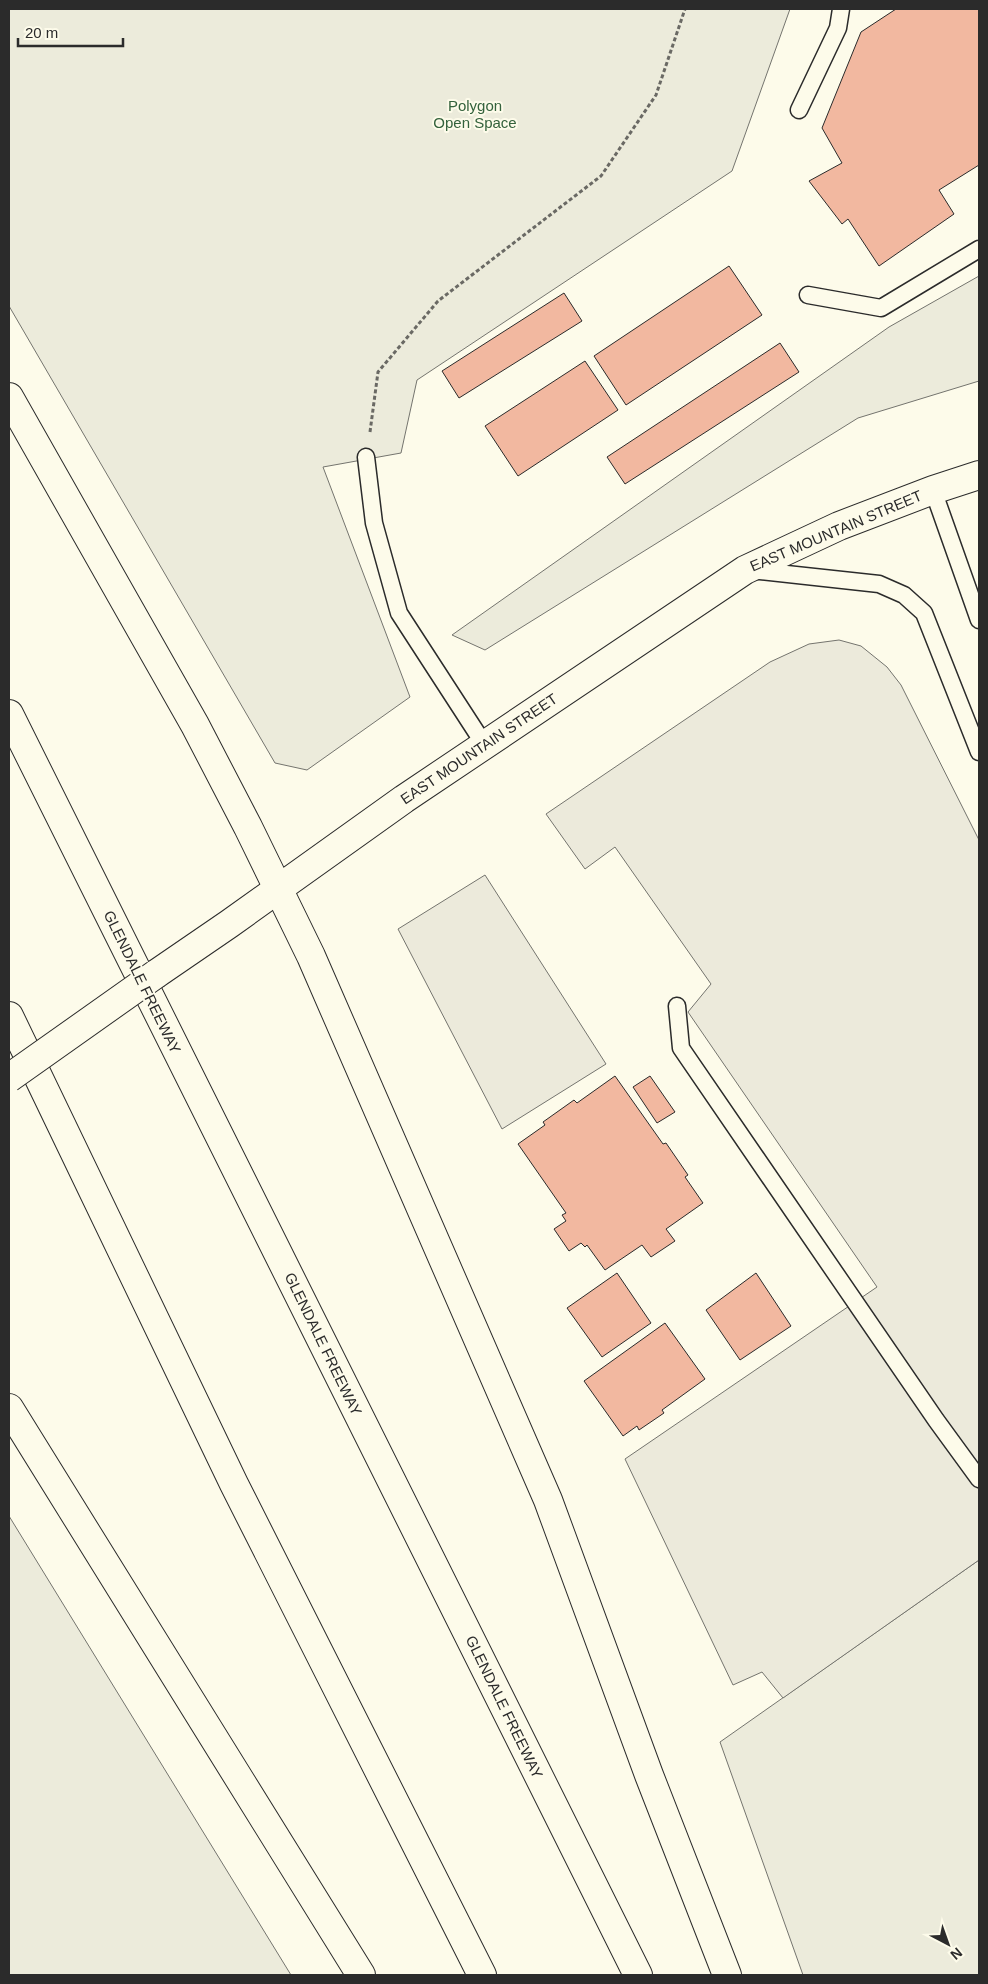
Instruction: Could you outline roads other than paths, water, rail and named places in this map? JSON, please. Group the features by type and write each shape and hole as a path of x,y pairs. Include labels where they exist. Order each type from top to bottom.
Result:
{"main road":[{"path":"9,397 195,725 279,888 345,1034 548,1500 649,1775 727,1975"},
{"name":"EAST MOUNTAIN STREET","path":"9,1078 229,924 404,798 745,570 839,526 933,490 979,475"},
{"name":"GLENDALE FREEWAY","path":"9,714 638,1975"},
{"path":"9,1016 234,1484 482,1975"},
{"path":"9,1408 361,1975"}],"lane":[{"path":"799,110 838,28 841,9"},
{"path":"808,295 881,308 979,248"},
{"path":"366,457 374,523 399,613 484,744"},
{"path":"933,490 979,620"},
{"path":"745,570 870,582 896,590 911,600 924,613 979,752"},
{"path":"677,1006 681,1048 936,1420 979,1479"}],"park label":[{"name":"Polygon Open Space","path":"475,114"}]}
